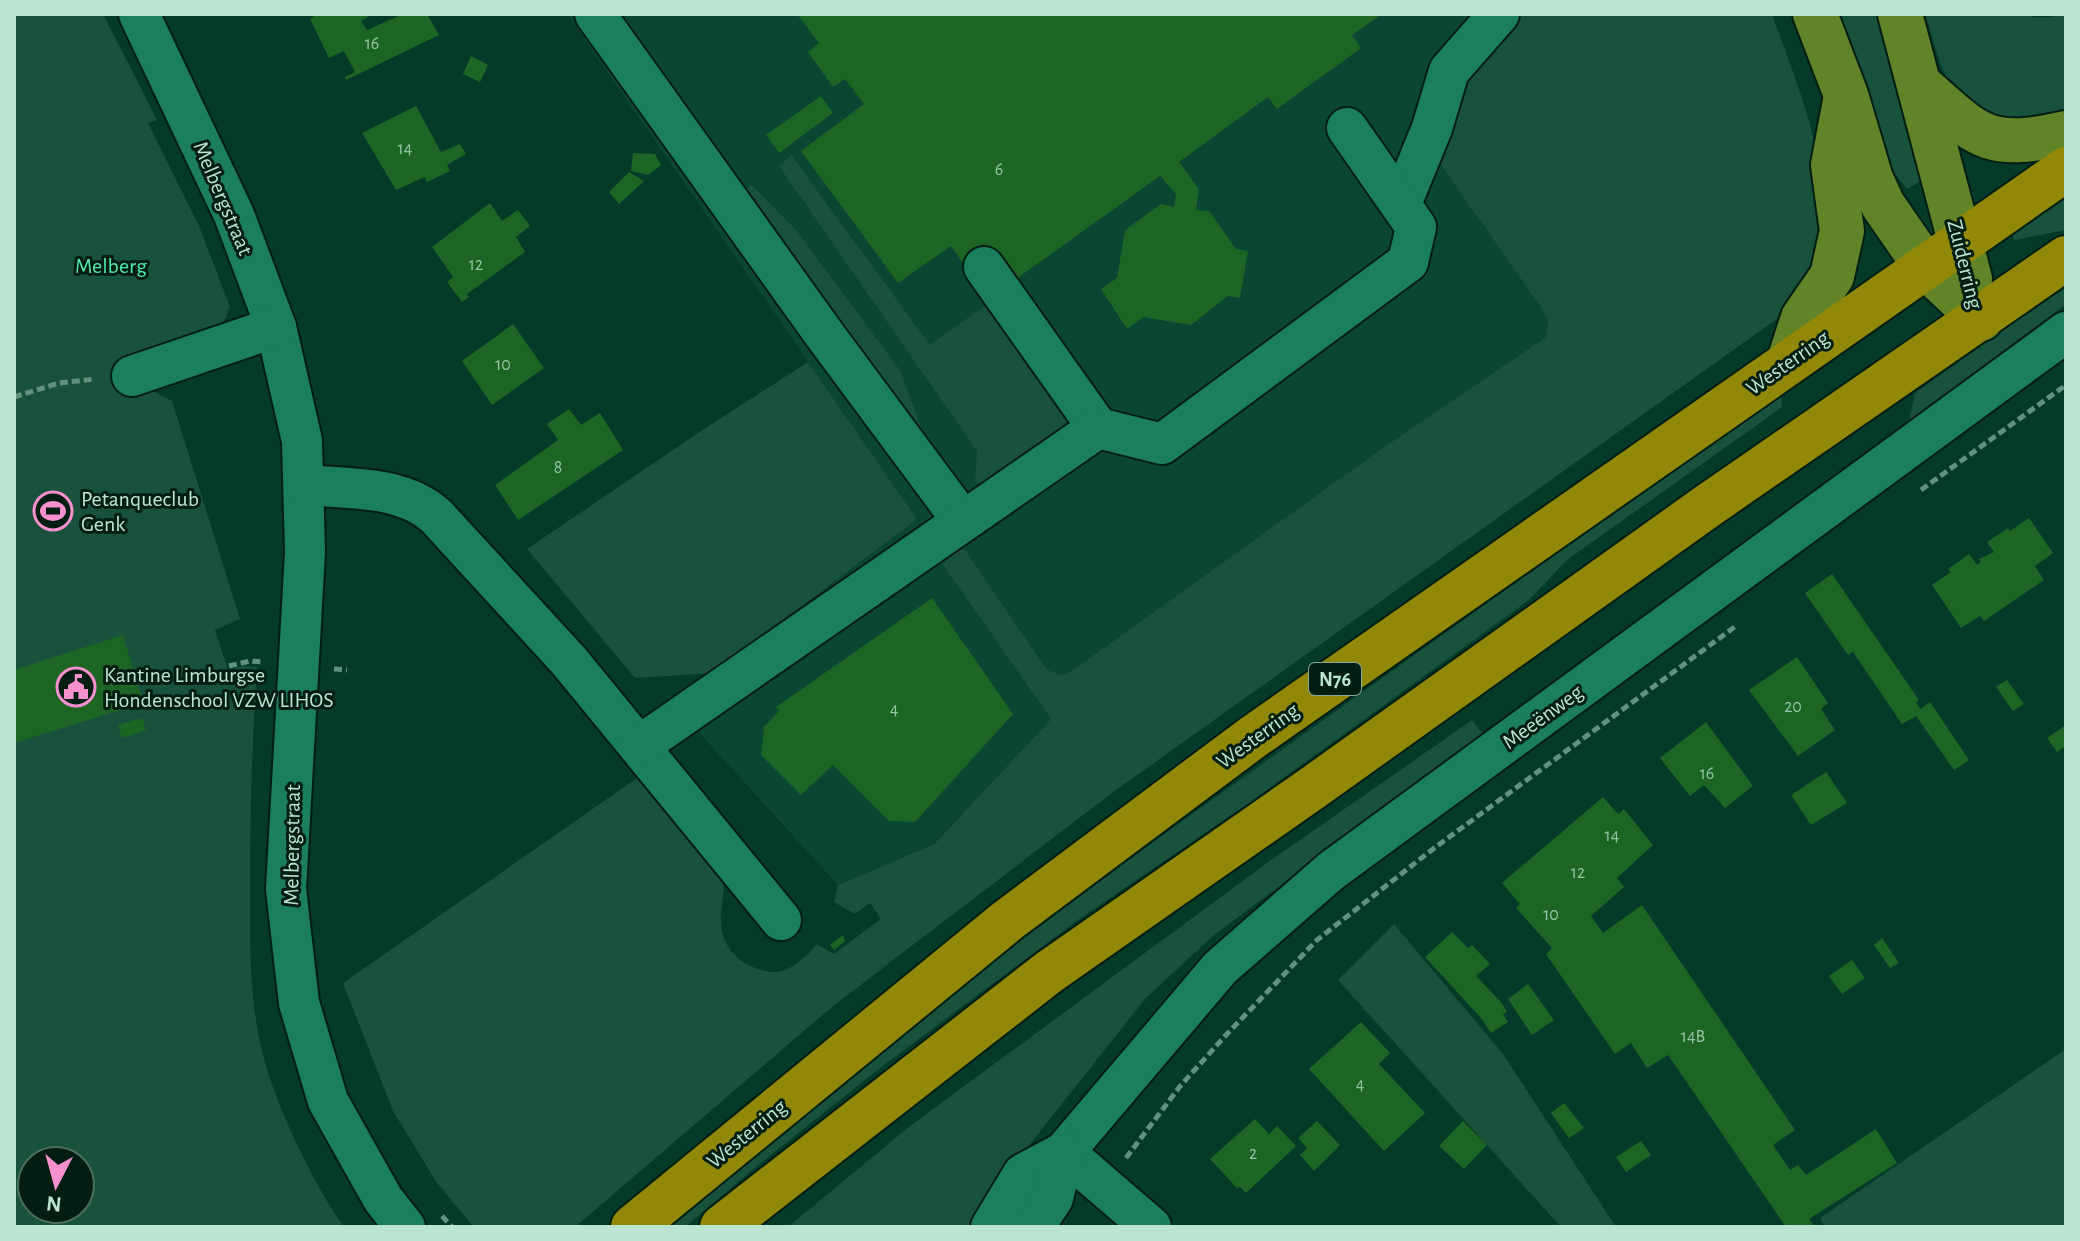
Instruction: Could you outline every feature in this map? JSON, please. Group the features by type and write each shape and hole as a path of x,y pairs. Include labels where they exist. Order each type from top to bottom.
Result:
{"highway":[{"name":"Westerring","path":"633,1227 1007,921 1253,737 2066,169"},
{"path":"722,1227 1049,972 1706,507 2066,258"}],"main road":[{"name":"Zuiderring","path":"1815,14 1846,95 1871,179 1883,205 1925,266 1981,319"},
{"name":"Zuiderring","path":"1900,14 1981,319"},
{"path":"1920,85 1970,130 1990,138 2027,142 2066,133"},
{"path":"1789,361 1803,318 1832,276 1842,231 1833,165 1846,95"}],"street":[{"name":"Melbergstraat","path":"139,14 234,215 276,327 302,441 305,552 286,889 299,1003 328,1101 383,1199 423,1221"},
{"path":"595,14 824,334 962,520"},
{"path":"1401,204 1432,128 1449,71 1499,14"},
{"path":"984,267 1098,428 1162,444 1408,262 1416,227 1347,128"},
{"path":"132,376 276,327"},
{"name":"Meeënweg","path":"1064,1152 1220,968 1331,871 2066,332"},
{"path":"639,746 1098,428"},
{"path":"304,485 400,495 423,504 569,661 781,920"},
{"path":"1064,1152 1151,1227"},
{"path":"991,1227 1023,1174 1064,1152"},
{"path":"1034,1227 1053,1198 1064,1152"}],"path":[{"path":"14,397 59,383 132,376"},
{"path":"1911,495 1935,482 2066,385"},
{"path":"1104,1186 1181,1085 1317,940 1433,849 1741,621"},
{"path":"229,666 258,661"},
{"path":"338,669 347,670"},
{"path":"423,1221 452,1227"}],"shaded area":[{"path":"567,14 1509,14 1438,161 1541,306 1548,320 1546,337 1377,452 1073,670 1061,675 1047,671 970,556 941,562 1051,719 933,844 838,885 683,715 713,673 917,519"}],"green space":[{"name":"Melberg","path":"14,14 103,14 157,120 148,123 199,226 230,307 223,324 112,370 172,401 240,619 215,630 228,670 243,666 257,667 250,908 251,969 258,1031 268,1072 285,1118 320,1188 344,1227 14,1227"},
{"path":"1509,14 1772,14 1810,125 1820,193 1820,217 1812,264 1793,305 1116,790 833,1006 575,1227 474,1227 437,1183 393,1111 343,983 640,776 689,832 720,874 723,881 722,931 734,954 748,965 774,972 788,969 817,944 834,954 881,919 870,903 855,914 834,902 838,885 934,844 1051,719 941,562 957,546 966,551 1047,670 1061,675 1073,670 1377,452 1546,337 1548,320 1541,307 1438,161 1453,79"},
{"path":"1841,14 1879,14 1931,175 1907,189 1893,171"},
{"path":"1925,14 2050,17 2066,14 2066,110 2016,119 1999,117 1969,104 1947,78"},
{"path":"791,155 930,345 993,300 1074,417 983,484 975,482 977,451 779,166"},
{"path":"752,185 796,230 901,372 922,431 889,396 744,192"},
{"path":"2066,196 2066,230 2014,240 2012,233"},
{"path":"2066,286 2066,304 1909,421 1915,393"},
{"path":"808,362 917,519 713,673 635,678 527,549"},
{"path":"1781,393 1782,407 1567,560 1529,600 1249,803 1078,920 880,1068 685,1227 671,1227 836,1088 1048,917"},
{"path":"1472,720 1483,734 1213,936 1145,999 1011,1168 978,1227 788,1227 910,1126 1267,863"},
{"path":"1394,924 1503,1054 1616,1227 1561,1227 1338,980"},
{"path":"2066,1049 2066,1227 1825,1227 1820,1218"}],"building":[{"path":"317,14 373,14 361,21 367,30 403,14 427,14 439,35 346,80 345,77 355,72 344,51 329,58 310,19"},
{"path":"797,14 1382,14 1352,35 1361,48 1277,109 1268,97 1179,162 1199,189 1196,210 1209,211 1236,249 1248,251 1240,298 1228,296 1191,325 1143,317 1127,329 1101,289 1117,278 1125,230 1161,204 1174,207 1176,194 1160,176 1015,280 970,273 951,246 898,283 801,151 864,104 845,79 833,87 808,52 819,43"},
{"path":"471,56 488,65 480,82 463,74"},
{"path":"821,96 833,113 779,153 766,135"},
{"path":"416,106 441,152 460,144 466,154 447,165 450,171 427,182 425,177 396,190 362,133"},
{"path":"633,153 655,154 661,165 648,175 631,171"},
{"path":"629,172 644,181 619,204 609,192"},
{"path":"490,203 502,221 518,210 530,226 516,237 525,252 467,294 469,297 462,302 447,282 453,277 432,247"},
{"path":"513,324 544,368 492,405 462,361"},
{"path":"569,409 581,425 600,413 623,450 518,520 495,485 558,440 547,424"},
{"path":"2029,518 2053,553 2035,566 2044,580 1984,621 1980,616 1961,628 1932,585 1969,554 1977,565 1981,562 1979,559 1994,552 1987,542"},
{"path":"1832,574 1919,700 1916,702 1920,709 1930,702 1969,760 1954,770 1916,716 1902,724 1853,652 1848,655 1805,593"},
{"path":"932,598 1013,714 915,822 889,821 833,765 801,795 761,755 764,727 779,711 776,707"},
{"name":"Kantine Limburgse Hondenschool VZW LIHOS","path":"123,635 143,703 14,743 14,670"},
{"path":"1797,657 1828,703 1821,709 1835,730 1798,756 1749,690"},
{"path":"2007,680 2024,704 2013,711 1996,687"},
{"path":"142,718 146,730 122,738 118,725"},
{"path":"1706,722 1753,786 1725,808 1704,785 1690,796 1660,758"},
{"path":"2066,725 2066,746 2057,752 2047,738"},
{"path":"1826,772 1847,803 1811,825 1791,795"},
{"path":"1603,797 1618,814 1624,809 1653,845 1617,878 1624,887 1591,916 1603,933 1642,905 1795,1130 1773,1145 1790,1170 1798,1165 1806,1175 1876,1129 1897,1163 1809,1219 1815,1227 1786,1227 1668,1055 1647,1068 1631,1043 1615,1054 1546,954 1552,948 1516,908 1520,904 1502,883"},
{"path":"1452,932 1468,948 1472,945 1490,964 1476,976 1500,1001 1507,1012 1503,1014 1508,1022 1491,1033 1425,957"},
{"path":"843,935 845,941 834,950 830,945"},
{"path":"1882,938 1899,963 1890,968 1874,945"},
{"path":"1852,960 1865,978 1842,994 1829,976"},
{"path":"1528,984 1554,1020 1532,1035 1508,999"},
{"path":"1361,1022 1390,1053 1379,1064 1425,1113 1384,1151 1309,1069"},
{"path":"1564,1103 1584,1128 1569,1138 1551,1113"},
{"path":"1255,1119 1269,1134 1277,1126 1296,1146 1246,1193 1237,1188 1210,1159"},
{"path":"1317,1121 1340,1145 1314,1171 1300,1155 1307,1148 1298,1138"},
{"path":"1463,1121 1487,1145 1464,1169 1439,1146"},
{"path":"1641,1141 1651,1155 1626,1172 1616,1157"}],"place":[{"name":"Petanqueclub Genk","path":"53,511"},
{"name":"Kantine Limburgse Hondenschool VZW LIHOS","path":"76,687"}]}
